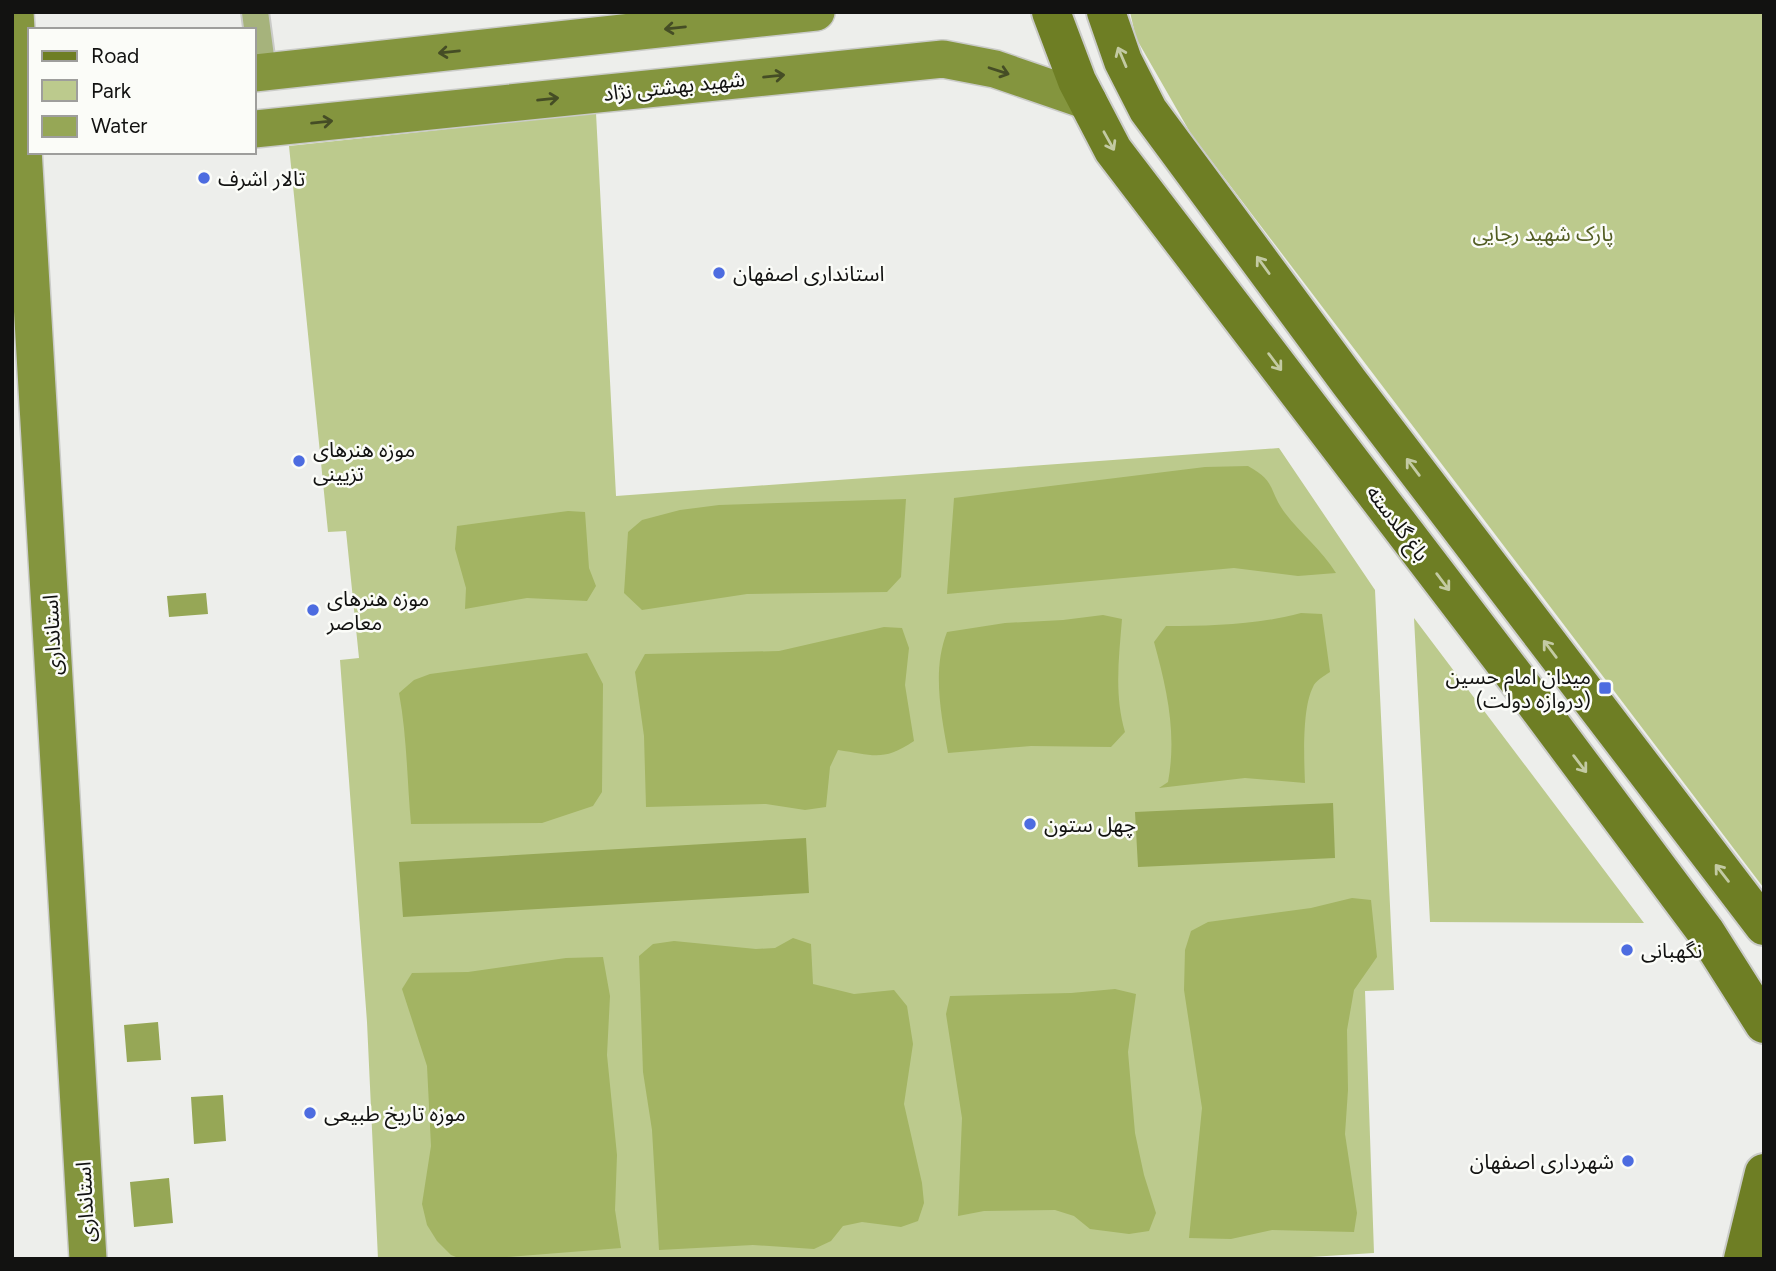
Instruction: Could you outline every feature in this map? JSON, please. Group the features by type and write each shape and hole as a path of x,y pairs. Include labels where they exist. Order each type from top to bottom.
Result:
{"main road":[{"name":"استانداری","path":"15,12 15,72 27,124 28,143"},
{"path":"258,73 816,12"},
{"name":"باغ گلدسته","path":"1051,12 1077,81 1113,149 1628,828 1704,931 1764,1024"},
{"path":"1106,12 1123,61 1148,110 1289,301 1764,926"},
{"name":"شهید بهشتی نژاد","path":"256,129 943,59 995,69 1088,101"},
{"name":"استانداری","path":"29,154 88,1259"},
{"path":"1251,330 1289,301"},
{"path":"1628,828 1667,801"},
{"path":"1747,1251 1764,1173"}],"street":[{"path":"256,32 258,73"}],"green space":[{"name":"پارک شهید رجایی","path":"1130,12 1764,12 1763,887 1191,134 1136,38"},
{"path":"596,113 616,496 1279,448 1375,590 1394,990 1365,991 1374,1253 1279,1259 378,1259 367,1022 340,660 359,658 346,531 328,532 289,146"},
{"path":"1414,618 1644,923 1430,922"}],"shaded area":[{"path":"1248,466 1264,477 1285,513 1336,573 1298,576 1234,568 947,594 954,498 1205,467"},
{"path":"906,499 901,577 887,592 747,594 642,610 624,593 628,532 642,520 680,510 719,505"},
{"path":"568,511 585,512 589,568 596,586 587,601 527,598 465,609 466,588 455,549 457,526"},
{"path":"1301,613 1322,614 1330,672 1316,683 1309,696 1304,734 1305,783 1245,778 1159,788 1168,782 1171,729 1167,694 1154,642 1166,626 1251,622"},
{"path":"1103,615 1122,619 1118,690 1125,732 1111,747 1031,746 948,753 939,677 942,647 947,632 1005,623"},
{"path":"884,627 902,628 909,648 905,685 914,741 886,754 869,755 838,750 830,767 826,807 805,810 766,804 646,807 644,736 635,672 645,654 779,651"},
{"path":"587,653 603,684 602,792 593,806 542,823 411,824 399,693 414,680 430,674"},
{"path":"1352,898 1371,900 1377,957 1354,990 1347,1030 1348,1090 1345,1134 1357,1213 1354,1232 1272,1230 1231,1239 1189,1238 1202,1108 1184,990 1185,950 1191,931 1208,922 1311,908"},
{"path":"793,938 811,944 813,984 854,994 894,990 907,1006 913,1044 904,1104 922,1183 924,1203 918,1221 901,1227 862,1222 843,1226 831,1241 814,1249 753,1245 659,1250 652,1130 643,1072 639,956 653,944 674,941 756,949 775,948"},
{"path":"603,957 610,996 607,1055 617,1155 615,1210 621,1248 483,1259 461,1259 451,1255 437,1241 427,1225 422,1204 431,1146 427,1066 402,989 412,973 468,972 566,958"},
{"path":"1115,989 1136,994 1128,1052 1135,1133 1156,1213 1149,1231 1129,1234 1090,1229 1074,1216 1055,1210 984,1211 958,1216 962,1118 946,1014 950,996 1071,993"}],"water":[{"path":"206,593 208,614 169,617 167,596"},
{"path":"1333,803 1335,858 1138,867 1135,812"},
{"path":"806,838 809,893 403,917 399,862"},
{"path":"158,1022 161,1060 127,1062 124,1025"},
{"path":"223,1095 226,1141 194,1144 191,1097"},
{"path":"169,1178 173,1223 134,1227 130,1182"}],"place":[{"name":"تالار اشرف","path":"204,178"},
{"name":"استانداری اصفهان","path":"719,273"},
{"name":"موزه هنرهای تزیینی","path":"299,461"},
{"name":"موزه هنرهای معاصر","path":"313,610"},
{"name":"میدان امام حسین (دروازه دولت)","path":"1605,688"},
{"name":"چهل ستون","path":"1030,824"},
{"name":"نگهبانی","path":"1627,950"},
{"name":"موزه تاریخ طبیعی","path":"310,1113"},
{"name":"شهرداری اصفهان","path":"1628,1161"}]}
